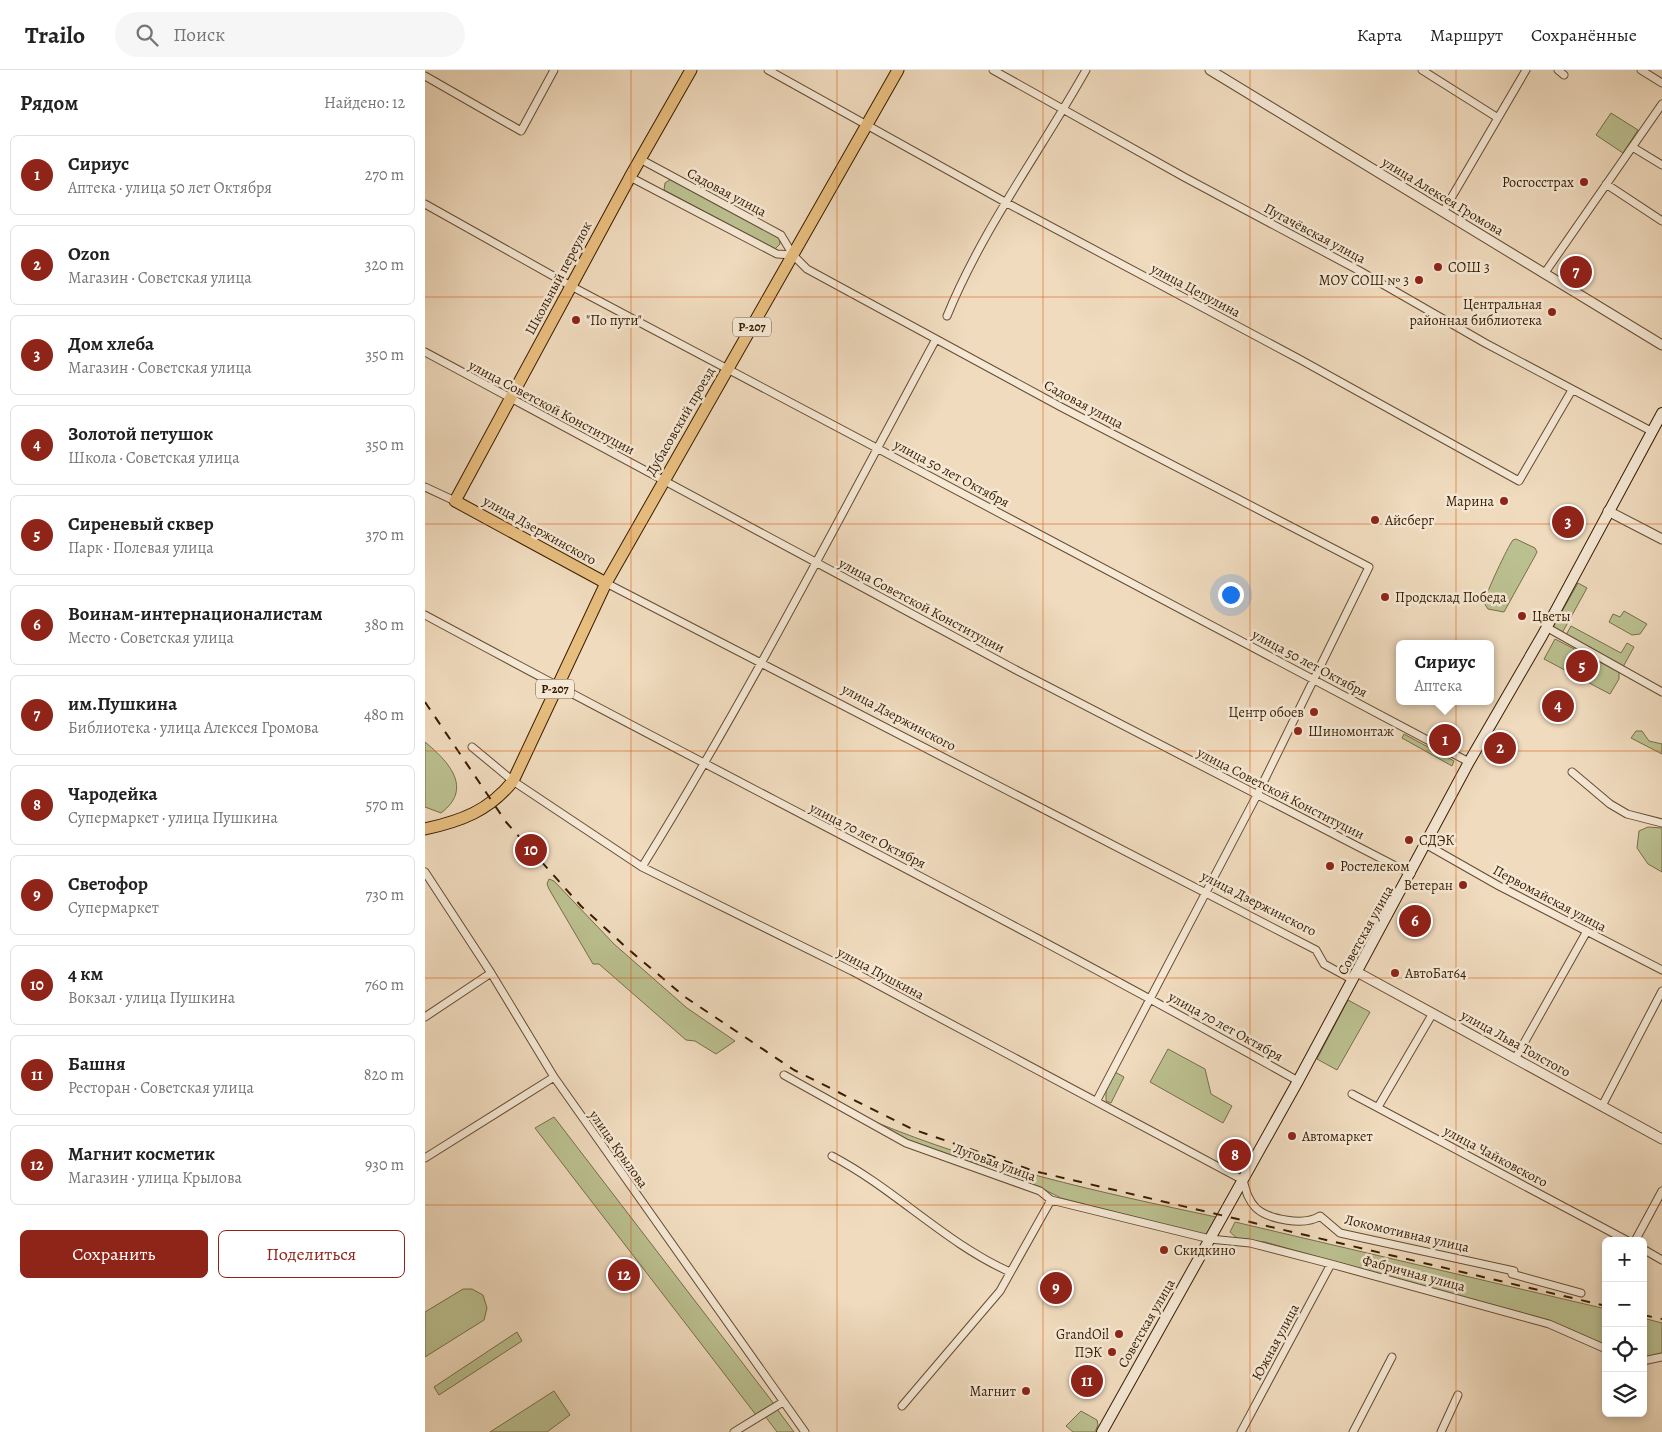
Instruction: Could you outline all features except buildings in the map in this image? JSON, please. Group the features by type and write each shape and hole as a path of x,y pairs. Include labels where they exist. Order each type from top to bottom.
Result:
{"main road":[{"name":"Школьный переулок","path":"455,501 629,177 691,70"},
{"name":"Дубасовский проезд","path":"425,829 466,818 479,812 502,794 513,781 605,583 898,70"},
{"name":"Советская улица","path":"1102,1432 1298,1081 1427,845 1469,762 1547,628 1662,413"},
{"name":"улица Дзержинского","path":"455,501 605,583"}],"street":[{"path":"425,76 521,131 553,70"},
{"name":"улица Цепулина","path":"769,70 1005,202 1326,373 1519,481 1572,390"},
{"name":"Пугачёвская улица","path":"993,70 1184,177 1358,270 1485,343 1651,431"},
{"path":"947,316 960,284 1005,202 1064,109 1086,70"},
{"name":"улица Алексея Громова","path":"1210,70 1662,345"},
{"path":"1422,70 1498,118"},
{"path":"1443,212 1526,70"},
{"path":"1641,70 1662,83"},
{"path":"1544,274 1606,184 1634,148 1662,104"},
{"path":"1634,148 1662,165"},
{"name":"Садовая улица","path":"640,159 781,235 793,255 807,268 936,340 1369,567 1315,679"},
{"name":"Садовая улица","path":"629,177 777,254 793,255"},
{"path":"1606,184 1662,221"},
{"name":"улица 50 лет Октября","path":"425,204 571,286 1469,762"},
{"path":"642,867 705,765 817,563 936,340"},
{"name":"улица Советской Конституции","path":"425,352 817,563 1411,874"},
{"name":"улица Дзержинского","path":"425,486 455,501"},
{"path":"1608,511 1662,539"},
{"name":"улица Дзержинского","path":"605,583 1316,950 1324,964 1355,976"},
{"name":"улица 70 лет Октября","path":"425,615 705,765 904,867 1151,999 1298,1081"},
{"path":"1547,628 1662,692"},
{"path":"1097,1100 1207,893 1315,679"},
{"name":"улица Пушкина","path":"472,747 513,781 642,867 777,932 1097,1100 1243,1180"},
{"path":"1572,772 1610,804 1627,814 1662,823"},
{"name":"Первомайская улица","path":"1427,845 1499,886 1662,970"},
{"name":"улица Крылова","path":"425,872 491,973 554,1077 805,1432"},
{"path":"1515,1059 1587,932"},
{"path":"425,1017 491,973"},
{"name":"улица Льва Толстого","path":"1355,976 1433,1013 1662,1138"},
{"path":"1602,1106 1662,991"},
{"path":"1378,1108 1433,1013"},
{"name":"Луговая улица","path":"784,1075 906,1143 1041,1191 1051,1200 1210,1239"},
{"path":"425,1158 554,1077"},
{"name":"улица Чайковского","path":"1352,1094 1620,1237"},
{"path":"832,1156 881,1187 973,1252 1010,1272"},
{"name":"Локомотивная улица","path":"1243,1180 1247,1197 1258,1210 1273,1216 1289,1220 1314,1220 1320,1216 1340,1233 1514,1271 1512,1274 1581,1293"},
{"path":"1637,1237 1662,1191"},
{"path":"902,1406 1000,1291 1051,1200"},
{"name":"Фабричная улица","path":"1210,1239 1250,1243 1549,1324 1602,1347"},
{"path":"1647,1251 1662,1260"},
{"name":"Южная улица","path":"1241,1432 1331,1264"},
{"path":"1353,1432 1392,1357"},
{"path":"1647,1360 1662,1357"},
{"path":"1441,1432 1458,1395"},
{"path":"734,1432 783,1402"}],"green space":[{"path":"1611,113 1638,130 1623,153 1596,135"},
{"path":"671,179 779,237 780,244 775,249 664,190 665,183"},
{"path":"1516,539 1535,548 1537,552 1504,612 1488,609 1484,603 1488,591 1507,551 1513,540"},
{"path":"1578,583 1587,588 1561,635 1552,629"},
{"path":"1624,611 1647,624 1640,634 1632,635 1609,622 1613,614 1620,617"},
{"path":"1571,626 1621,653 1627,643 1634,647 1623,667 1566,635"},
{"path":"1555,639 1619,672 1619,679 1610,694 1544,659"},
{"path":"1636,731 1642,731 1649,741 1662,744 1662,754 1631,738"},
{"path":"1404,734 1454,761 1452,766 1402,738"},
{"path":"425,742 449,766 457,785 456,794 451,804 441,813 425,807"},
{"path":"1648,827 1662,828 1662,872 1648,864 1637,848 1639,831"},
{"path":"549,879 554,881 614,944 687,1008 735,1041 716,1054 695,1041 686,1040 599,964 593,964 549,889 547,884"},
{"path":"1348,1000 1370,1012 1337,1070 1317,1059"},
{"path":"1168,1049 1205,1069 1211,1094 1232,1106 1223,1123 1150,1082"},
{"path":"1115,1072 1124,1077 1111,1103 1106,1101 1106,1091"},
{"path":"554,1117 774,1404 756,1415 535,1128"},
{"path":"873,1121 957,1152 999,1165 1085,1188 1216,1217 1206,1235 1061,1198 1043,1189 907,1140"},
{"path":"1235,1222 1602,1308 1602,1344 1550,1322 1265,1242 1238,1239 1230,1232"},
{"path":"463,1289 472,1289 483,1295 487,1308 484,1320 425,1357 425,1312"},
{"path":"1647,1319 1662,1323 1662,1354 1647,1357"},
{"path":"517,1332 522,1341 439,1395 434,1387"},
{"path":"554,1391 570,1415 547,1432 490,1432"},
{"path":"777,1409 794,1432 777,1432 765,1416"},
{"path":"1081,1411 1097,1420 1098,1425 1095,1432 1073,1432 1066,1426"}],"railway":[{"path":"425,702 506,822 581,906 685,997 794,1070 912,1129 1034,1171 1602,1305"},
{"path":"1647,1316 1662,1319"}],"place":[{"name":"Росгосстрах","path":"1584,182"},
{"name":"СОШ 3","path":"1438,267"},
{"name":"им.Пушкина","path":"1576,272"},
{"name":"МОУ СОШ № 3","path":"1419,280"},
{"name":"Центральная районная библиотека","path":"1552,312"},
{"name":"\"По пути\"","path":"576,320"},
{"name":"Марина","path":"1504,501"},
{"name":"Айсберг","path":"1375,520"},
{"name":"Дом хлеба","path":"1568,522"},
{"name":"Продсклад Победа","path":"1385,597"},
{"name":"Цветы","path":"1522,616"},
{"name":"Сиреневый сквер","path":"1582,666"},
{"name":"Золотой петушок","path":"1558,706"},
{"name":"Центр обоев","path":"1314,712"},
{"name":"Шиномонтаж","path":"1298,731"},
{"name":"Сириус","path":"1445,740"},
{"name":"Ozon","path":"1500,748"},
{"name":"СДЭК","path":"1409,840"},
{"name":"4 км","path":"531,850"},
{"name":"Ростелеком","path":"1330,866"},
{"name":"Ветеран","path":"1463,885"},
{"name":"Воинам-интернационалистам","path":"1415,921"},
{"name":"АвтоБат64","path":"1395,973"},
{"name":"Автомаркет","path":"1292,1136"},
{"name":"Чародейка","path":"1235,1155"},
{"name":"Скидкино","path":"1164,1250"},
{"name":"Магнит косметик","path":"624,1275"},
{"name":"Светофор","path":"1056,1288"},
{"name":"GrandOil","path":"1119,1334"},
{"name":"ПЭК","path":"1112,1352"},
{"name":"Башня","path":"1087,1381"},
{"name":"Магнит","path":"1026,1391"}]}
